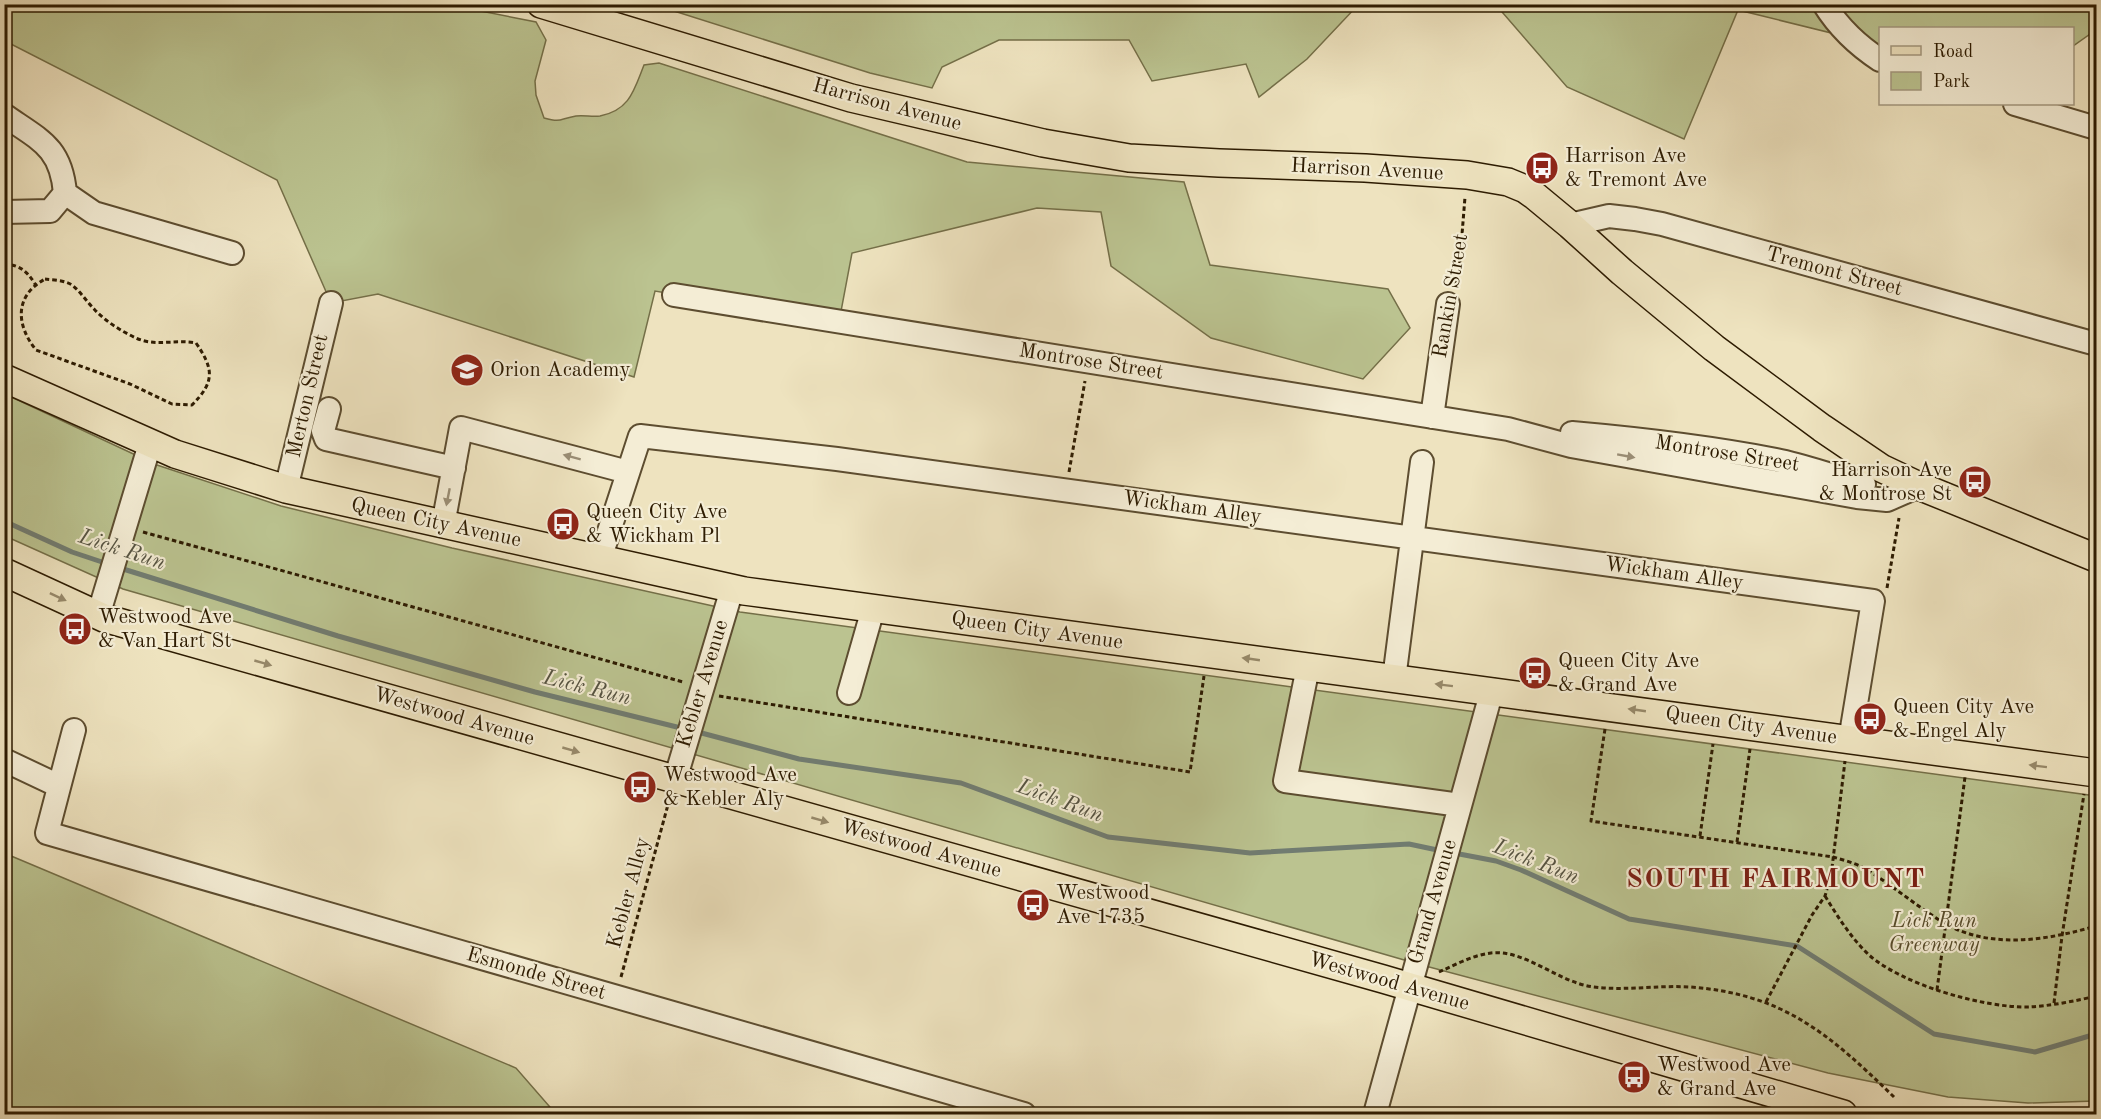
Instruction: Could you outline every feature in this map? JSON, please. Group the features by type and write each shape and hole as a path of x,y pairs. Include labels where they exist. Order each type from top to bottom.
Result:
{"main road":[{"name":"Harrison Avenue","path":"541,4 851,98 1043,143 1129,158 1219,164 1365,168 1467,175 1509,182 1525,189 1570,225 1622,272 1745,371 1821,428 1881,468 1919,486 2097,558"},
{"name":"Queen City Avenue","path":"4,378 150,444 201,463 286,489 732,589 1394,679 1492,690 1847,751 2090,783"},
{"name":"Westwood Avenue","path":"4,572 98,616 673,788 1410,987 1843,1114"}],"street":[{"path":"1824,4 1847,35 1879,59"},
{"path":"2018,105 2097,128"},
{"path":"4,115 48,146 63,172 65,194 50,211 4,212"},
{"path":"65,194 94,213 232,253"},
{"name":"Tremont Street","path":"1570,225 1609,216 1662,224 2097,344"},
{"name":"Montrose Street","path":"674,295 1508,429 1571,446 1857,496 1887,500 1919,486"},
{"name":"Merton Street","path":"286,489 330,303"},
{"name":"Rankin Street","path":"1432,417 1448,304"},
{"path":"329,409 323,431 326,439 454,468"},
{"path":"443,525 461,428 628,472"},
{"name":"Wickham Alley","path":"600,560 640,436 837,459 1873,601"},
{"path":"98,616 111,574 130,537 150,444"},
{"path":"1394,679 1422,462"},
{"name":"Kebler Avenue","path":"673,788 732,589"},
{"path":"1847,751 1873,601"},
{"path":"849,693 873,609"},
{"path":"1308,667 1285,781 1460,806"},
{"name":"Grand Avenue","path":"1375,1114 1492,690"},
{"path":"4,760 59,786 74,730"},
{"name":"Esmonde Street","path":"59,786 48,833 1024,1114"}],"path":[{"name":"Rankin Street","path":"1448,304 1459,272 1467,175"},
{"path":"4,264 27,271 35,284"},
{"path":"45,279 71,285 96,312 116,327 138,339 158,343 182,340 196,343 207,359 211,374 205,392 192,405 172,404 130,384 36,350 26,337 21,322 22,307 28,292 35,284 45,279"},
{"path":"1070,466 1089,362"},
{"path":"1873,601 1889,586 1900,511 1919,486"},
{"path":"130,537 690,684"},
{"path":"714,695 1190,772 1204,676"},
{"path":"1605,729 1592,821 1833,857 1861,866 1945,924 1975,934 2006,940 2032,940 2062,936 2097,926"},
{"path":"1700,836 1713,744"},
{"path":"1737,842 1749,748"},
{"path":"1767,1002 1812,915 1825,896 1831,876 1847,751"},
{"path":"1937,990 1965,777"},
{"path":"2054,1003 2062,936 2090,783"},
{"name":"Kebler Alley","path":"616,997 673,788"},
{"path":"1825,896 1848,931 1870,955 1901,976 1937,990 1995,1003 2028,1007 2097,996"},
{"path":"1439,972 1488,953 1502,952 1591,987 1620,989 1690,987 1767,1002 1790,1012 1847,1052 1894,1097"}],"green space":[{"path":"445,4 536,22 546,40 535,81 536,95 544,118 558,120 610,113 630,98 644,65 659,63 967,162 1184,182 1210,265 1388,289 1410,328 1363,379 1211,338 1111,266 1101,212 1037,208 852,253 839,322 655,291 634,377 378,294 331,303 277,180 5,41 4,5"},
{"path":"1358,4 1307,59 1259,97 1246,64 1152,81 1129,40 999,40 942,67 932,88 870,73 655,5"},
{"path":"2096,4 2096,33 2093,32 2074,45 2074,27 1879,27 1879,45 1738,10 1684,139 1567,87 1496,5"},
{"name":"Lick Run Greenway","path":"5,394 157,465 281,506 452,548 740,612 2096,796 2096,1101 2028,1103 1948,1097 1828,1073 1418,964 123,589 5,536"},
{"path":"4,853 516,1068 556,1114 5,1114"}],"waterway":[{"name":"Lick Run","path":"4,521 72,552 108,564"},
{"name":"Lick Run","path":"120,568 338,636 535,692 685,729"},
{"name":"Lick Run","path":"694,731 799,759 961,783 1108,837 1250,853 1409,844 1442,851"},
{"name":"Lick Run","path":"1454,853 1496,861 1521,870 1629,919 1797,946 1934,1034 2035,1052 2096,1034"}],"place":[{"name":"Harrison Ave & Tremont Ave","path":"1542,168"},
{"name":"Orion Academy","path":"467,370"},
{"name":"Harrison Ave & Montrose St","path":"1975,482"},
{"name":"Queen City Ave & Wickham Pl","path":"563,524"},
{"name":"Westwood Ave & Van Hart St","path":"75,629"},
{"name":"Queen City Ave & Grand Ave","path":"1535,673"},
{"name":"Queen City Ave & Engel Aly","path":"1870,719"},
{"name":"Westwood Ave & Kebler Aly","path":"640,787"},
{"name":"Westwood Ave 1735","path":"1033,905"},
{"name":"Westwood Ave & Grand Ave","path":"1634,1077"}],"district":[{"name":"SOUTH FAIRMOUNT","path":"1776,879"}]}
